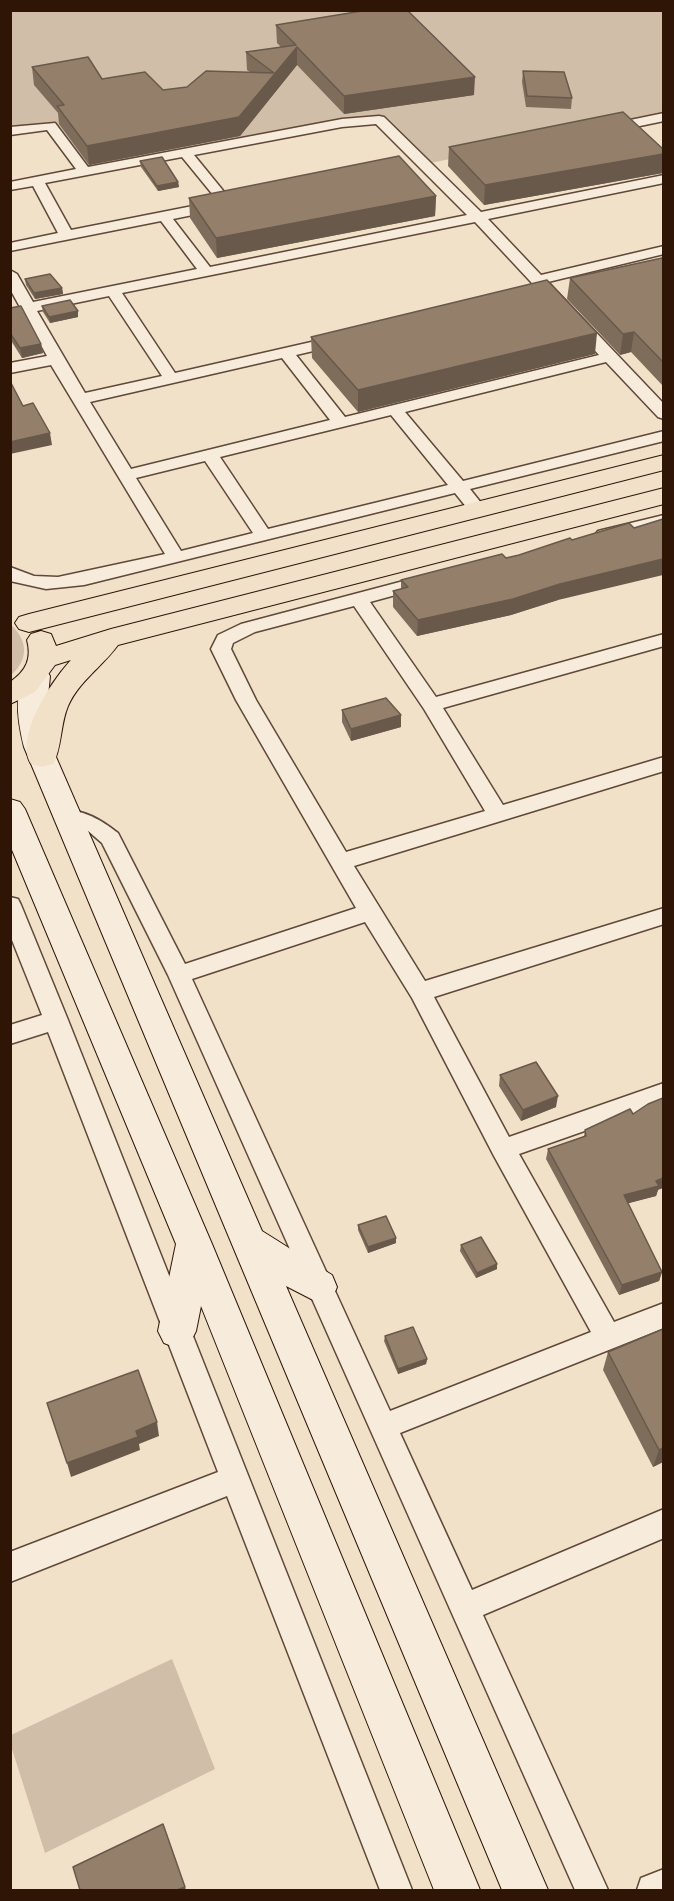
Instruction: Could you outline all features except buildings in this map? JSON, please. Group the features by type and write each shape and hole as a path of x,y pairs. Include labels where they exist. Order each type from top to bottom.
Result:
{"main road":[{"path":"20,618 477,509 663,462"},
{"path":"30,677 111,638 350,588 449,563 663,496"},
{"path":"449,563 415,541 416,535 424,529 496,510 513,500"},
{"path":"20,618 41,640 30,677 32,723 42,757 525,1890"},
{"path":"42,757 43,731 52,705 66,682 111,638"},
{"path":"10,809 194,1244 457,1890"},
{"path":"248,1241 320,1287"},
{"path":"177,1331 194,1244"}],"street":[{"path":"590,132 663,117"},
{"path":"10,186 363,120 379,120 431,163 479,218 663,414"},
{"path":"625,125 640,137"},
{"path":"10,131 50,126 84,171"},
{"path":"10,247 66,234 232,203 186,154"},
{"path":"405,168 431,163"},
{"path":"28,308 663,179"},
{"path":"37,181 66,234"},
{"path":"164,216 207,273"},
{"path":"526,297 544,286 663,250"},
{"path":"645,255 657,266"},
{"path":"10,274 56,359 176,557"},
{"path":"114,292 171,378"},
{"path":"80,399 354,337"},
{"path":"286,353 342,424"},
{"path":"126,475 396,411 609,357"},
{"path":"10,368 56,359"},
{"path":"396,411 477,509"},
{"path":"10,573 23,581 48,583 72,581 264,536 663,436"},
{"path":"209,454 264,536"},
{"path":"584,540 663,520"},
{"path":"498,815 433,704 406,663 350,588 225,639 221,649 246,700 340,862 420,992 503,1149 609,1337"},
{"path":"433,704 663,639"},
{"path":"340,862 663,764"},
{"path":"67,817 94,825 110,838 179,975 592,1890"},
{"path":"10,905 396,1890"},
{"path":"179,975 370,912"},
{"path":"420,992 663,916"},
{"path":"10,1035 56,1020"},
{"path":"503,1149 663,1093"},
{"path":"382,1427 663,1315"},
{"path":"10,1567 235,1479"},
{"path":"465,1608 663,1523"},
{"path":"653,1890 663,1885"}],"shaded area":[{"path":"11,11 663,11 663,117 425,164 379,120 84,171 52,128 11,132"},
{"path":"11,625 21,637 24,650 21,663 11,675"},
{"path":"172,1659 215,1769 45,1853 11,1746 11,1735"}]}
